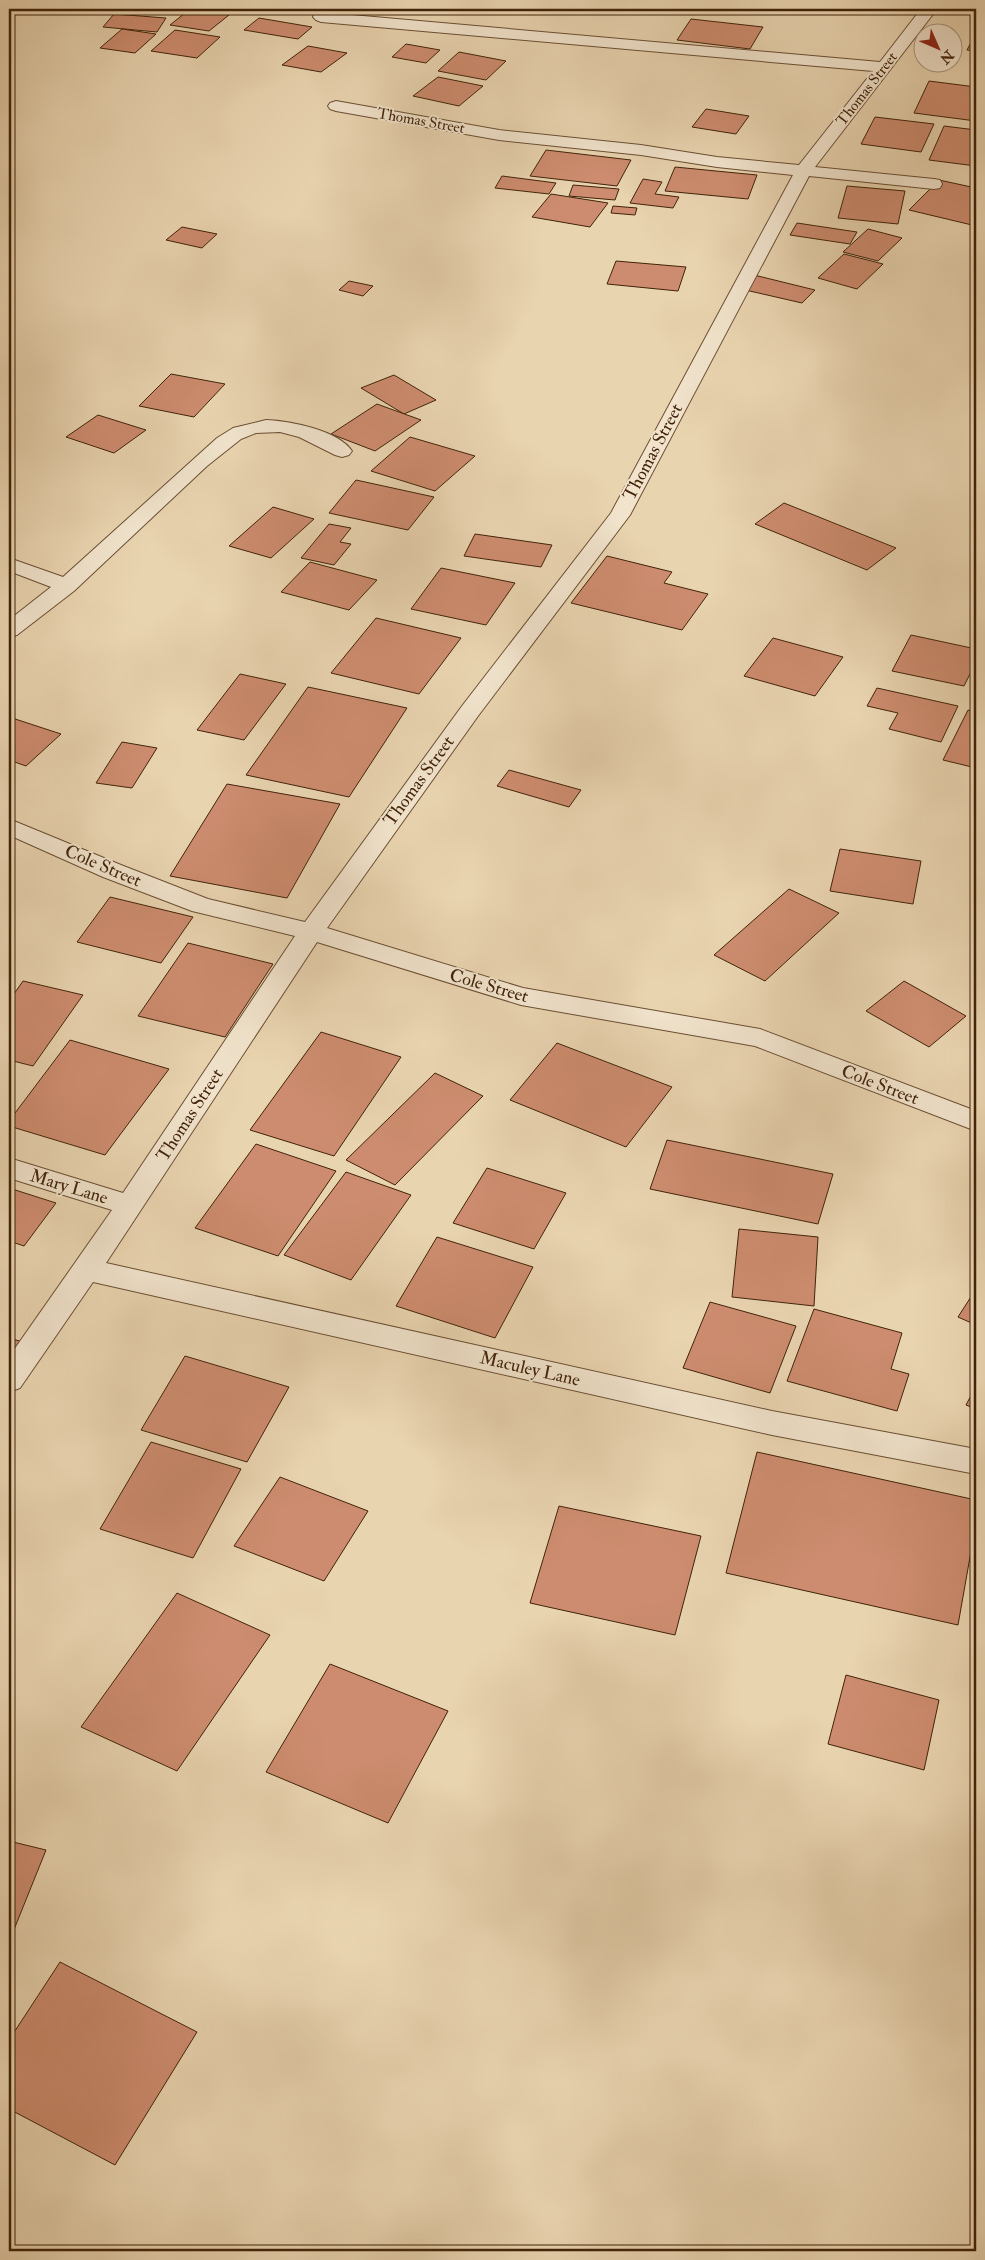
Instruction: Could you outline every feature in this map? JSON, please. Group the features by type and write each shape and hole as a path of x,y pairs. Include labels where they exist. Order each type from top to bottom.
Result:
{"street":[{"path":"323,9 321,18 884,67"},
{"name":"Thomas Street","path":"9,1380 130,1205 311,932 470,711 620,515 805,169 929,9"},
{"name":"Thomas Street","path":"336,106 499,135 641,150 717,162 805,169 934,184"},
{"path":"9,630 66,586 200,462 222,444 240,433 257,427 281,427 308,433 326,440 342,451"},
{"path":"9,564 66,586"},
{"name":"Cole Street","path":"9,826 201,905 311,932 521,996 760,1038 976,1121"},
{"name":"Mary Lane","path":"9,1168 130,1205"},
{"name":"Maculey Lane","path":"85,1269 772,1423 976,1462"}],"building":[{"path":"190,9 229,15 209,31 170,25"},
{"path":"114,14 166,18 157,32 103,27"},
{"path":"259,18 312,27 298,39 244,30"},
{"path":"691,19 763,27 750,49 677,40"},
{"path":"122,29 156,34 135,53 100,48"},
{"path":"175,30 220,37 197,58 151,51"},
{"path":"976,33 976,51 967,50"},
{"path":"406,44 440,50 426,63 392,57"},
{"path":"308,46 347,53 321,72 282,65"},
{"path":"459,52 506,61 486,80 438,71"},
{"path":"438,77 483,86 459,106 413,96"},
{"path":"929,81 976,87 976,121 914,113"},
{"path":"706,109 749,116 736,134 692,127"},
{"path":"875,117 934,124 921,152 861,144"},
{"path":"944,126 976,130 976,166 929,160"},
{"path":"546,150 631,160 617,186 530,176"},
{"path":"675,167 757,175 748,199 665,191"},
{"path":"502,176 556,183 549,194 495,188"},
{"path":"643,179 662,182 655,194 679,197 673,208 630,203"},
{"path":"939,180 976,188 976,220 972,225 909,210"},
{"path":"573,185 619,189 615,200 569,196"},
{"path":"847,186 905,191 898,224 838,218"},
{"path":"551,194 608,203 590,227 532,217"},
{"path":"613,206 637,208 635,215 611,213"},
{"path":"797,223 857,232 850,244 790,235"},
{"path":"182,227 217,234 202,248 166,240"},
{"path":"868,229 902,238 878,261 843,252"},
{"path":"844,254 883,264 857,289 818,278"},
{"path":"616,261 686,267 678,291 607,284"},
{"path":"754,275 815,290 802,303 741,289"},
{"path":"349,281 373,286 363,296 339,290"},
{"path":"171,374 225,384 194,417 139,406"},
{"path":"394,375 436,400 404,414 361,388"},
{"path":"377,404 421,420 375,451 331,434"},
{"path":"98,415 146,430 114,453 66,437"},
{"path":"410,437 475,456 435,491 371,471"},
{"path":"356,480 434,497 408,530 329,513"},
{"path":"784,503 896,548 867,570 755,524"},
{"path":"273,507 314,519 271,558 229,546"},
{"path":"329,524 351,528 340,542 351,544 334,565 301,558"},
{"path":"475,534 552,545 541,567 464,556"},
{"path":"607,556 672,572 664,583 708,594 682,630 571,603"},
{"path":"310,562 377,580 349,610 281,592"},
{"path":"441,568 515,583 486,625 411,609"},
{"path":"376,618 461,638 419,694 331,673"},
{"path":"911,635 976,649 976,662 964,686 892,671"},
{"path":"773,638 843,657 815,696 744,676"},
{"path":"240,674 286,684 244,740 197,730"},
{"path":"308,687 407,708 349,797 246,775"},
{"path":"877,688 958,706 941,742 889,729 898,713 867,706"},
{"path":"968,710 976,712 976,768 943,760"},
{"path":"9,717 61,734 26,766 9,760"},
{"path":"122,742 157,748 132,788 96,783"},
{"path":"509,770 581,790 569,807 497,786"},
{"path":"227,784 340,804 287,898 170,876"},
{"path":"840,849 921,861 913,904 830,891"},
{"path":"789,889 839,913 765,981 714,955"},
{"path":"110,897 193,917 161,963 77,942"},
{"path":"188,943 273,964 225,1037 138,1016"},
{"path":"23,981 83,995 33,1066 9,1060 9,1001"},
{"path":"904,981 966,1016 929,1047 866,1011"},
{"path":"321,1032 401,1057 334,1156 250,1130"},
{"path":"70,1040 169,1069 105,1155 9,1126 9,1121"},
{"path":"557,1043 672,1087 626,1147 510,1100"},
{"path":"435,1073 483,1096 395,1185 346,1160"},
{"path":"667,1140 833,1174 818,1224 650,1189"},
{"path":"256,1144 336,1171 278,1256 195,1228"},
{"path":"487,1168 566,1193 534,1249 453,1223"},
{"path":"346,1172 411,1195 351,1280 284,1255"},
{"path":"9,1188 56,1203 24,1246 9,1241"},
{"path":"739,1229 818,1237 814,1306 732,1297"},
{"path":"437,1237 533,1267 495,1338 396,1306"},
{"path":"976,1289 976,1325 958,1317"},
{"path":"710,1302 796,1326 770,1393 683,1368"},
{"path":"814,1309 902,1333 891,1369 909,1374 897,1411 787,1381"},
{"path":"9,1338 23,1342 9,1364"},
{"path":"185,1356 289,1387 247,1462 141,1430"},
{"path":"976,1386 976,1409 966,1405"},
{"path":"151,1442 241,1469 193,1558 100,1529"},
{"path":"757,1452 976,1500 976,1523 958,1625 726,1573"},
{"path":"280,1477 368,1511 324,1581 234,1546"},
{"path":"559,1506 701,1536 675,1635 530,1603"},
{"path":"177,1593 270,1635 177,1771 81,1727"},
{"path":"330,1664 448,1711 388,1823 266,1772"},
{"path":"846,1675 939,1700 924,1770 828,1744"},
{"path":"9,1841 46,1850 9,1942"},
{"path":"60,1962 197,2032 115,2165 9,2109 9,2040"}]}
